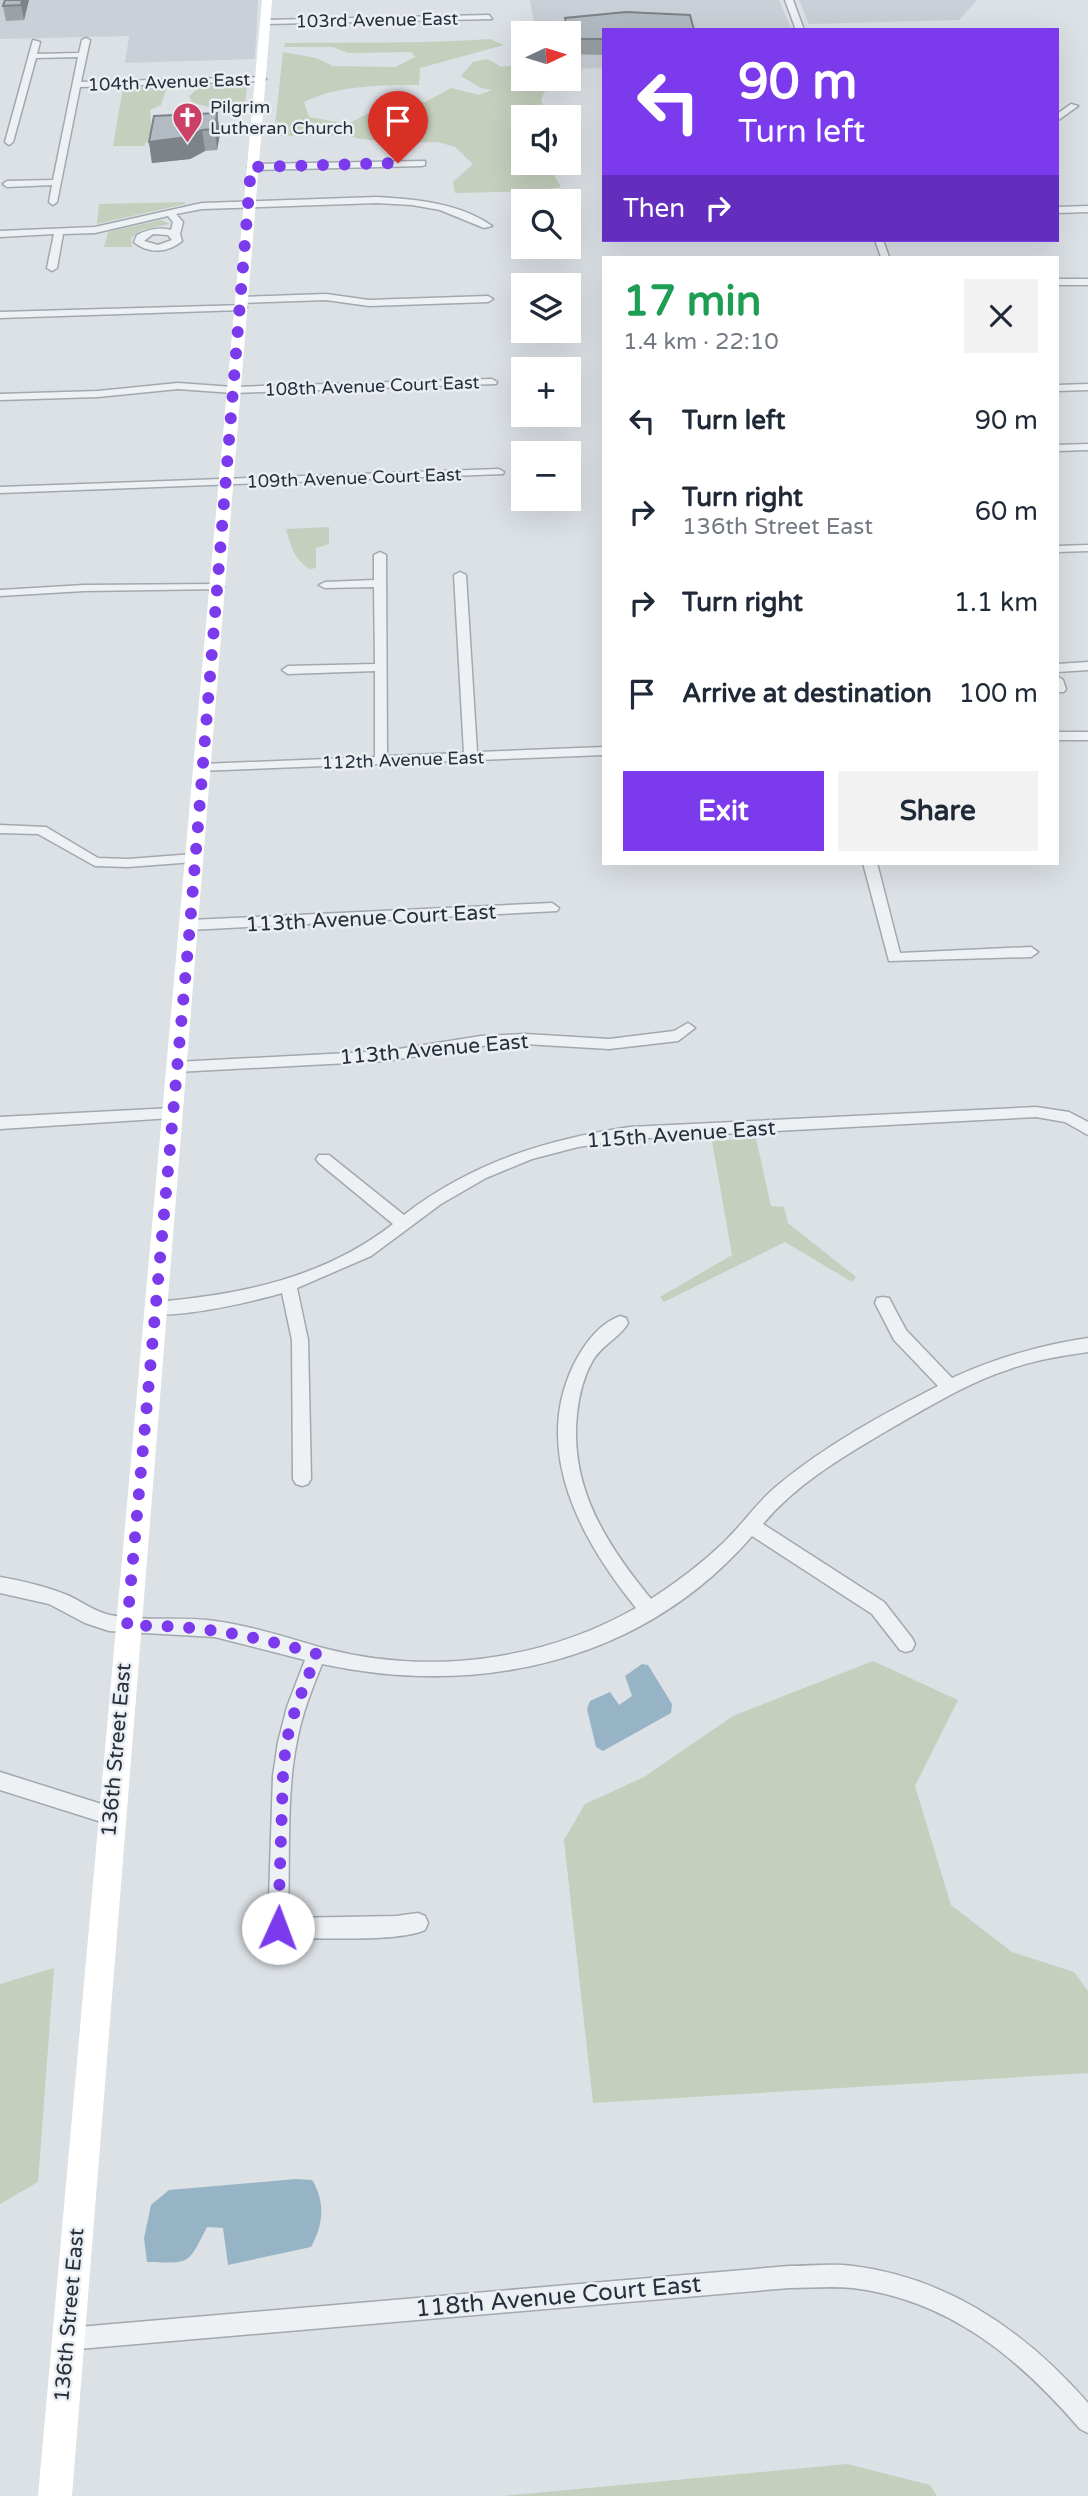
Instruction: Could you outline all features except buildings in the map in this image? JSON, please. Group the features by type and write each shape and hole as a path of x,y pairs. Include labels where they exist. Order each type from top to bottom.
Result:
{"street":[{"name":"136th Street East","path":"55,2496 267,0"},
{"path":"789,0 799,28"},
{"name":"103rd Avenue East","path":"265,22 489,17"},
{"path":"53,202 68,141 66,131 86,40"},
{"path":"9,142 36,42"},
{"path":"32,56 83,55"},
{"name":"104th Avenue East","path":"75,85 262,79"},
{"path":"1059,117 1074,106"},
{"path":"251,167 422,163"},
{"path":"8,184 58,182"},
{"path":"0,234 94,230 202,206 377,200 412,202 442,208 487,226"},
{"path":"1059,210 1088,209"},
{"path":"170,213 178,222 175,234"},
{"path":"52,268 59,232"},
{"path":"1059,282 1088,282"},
{"path":"0,315 326,297 369,303 488,299"},
{"name":"108th Avenue Court East","path":"0,397 98,394 166,386 233,390 492,383"},
{"path":"1059,388 1088,387"},
{"path":"1059,448 1088,447"},
{"name":"109th Avenue Court East","path":"0,489 499,472"},
{"path":"1059,549 1088,548"},
{"path":"380,555 381,760"},
{"path":"460,575 471,757"},
{"path":"325,585 380,583"},
{"path":"0,593 84,588 218,587"},
{"path":"1059,668 1088,666"},
{"path":"288,670 381,667"},
{"path":"1059,736 1088,736"},
{"name":"112th Avenue East","path":"202,768 602,751"},
{"path":"0,828 41,830 95,862 194,858"},
{"path":"871,865 894,958 1031,952"},
{"name":"113th Avenue Court East","path":"190,925 552,908"},
{"name":"113th Avenue East","path":"176,1067 386,1056 481,1041 525,1039 609,1044 671,1038 688,1028"},
{"name":"115th Avenue East","path":"155,1308 210,1305 289,1287 356,1258 388,1238 437,1199 495,1166 546,1148 590,1138 629,1133 1036,1112 1083,1124"},
{"path":"0,1122 172,1113"},
{"path":"324,1159 404,1224"},
{"path":"289,1287 300,1340 302,1479"},
{"path":"883,1303 900,1335 949,1386"},
{"path":"620,1323 596,1341 583,1361 570,1394 568,1422 571,1473 588,1520 626,1582 649,1610"},
{"path":"0,1585 35,1592 64,1602 94,1619 127,1626 211,1628 378,1666 425,1670 493,1665 553,1653 592,1640 636,1620 693,1582 781,1493 816,1465 949,1386 1000,1363 1034,1353 1088,1345"},
{"path":"750,1525 878,1608 906,1644"},
{"path":"317,1654 296,1707 286,1742 278,1928 418,1923"},
{"path":"0,1781 17,1784 82,1809 111,1816"},
{"name":"118th Avenue Court East","path":"67,2339 789,2277 850,2277 901,2286 943,2301 990,2327 1031,2358 1088,2421"}],"shaded area":[{"path":"0,0 258,0 255,59 125,63 129,36 0,39"},
{"path":"530,0 779,0 791,28 602,28 602,68 581,69 581,21 534,21"},
{"path":"799,0 977,0 959,20 809,24"}],"green space":[{"path":"490,39 504,45 420,68 419,85 345,89 317,96 304,102 309,117 348,124 389,107 425,102 451,88 479,95 492,90 481,88 461,76 473,62 487,59 502,67 511,66 511,91 545,91 541,100 543,105 511,105 511,175 554,175 561,187 455,193 453,182 473,164 455,147 438,142 402,143 360,139 348,135 274,136 283,52 316,58 333,66 395,67 415,57 412,52 348,53 333,47 284,47 285,43"},
{"path":"245,84 245,105 239,107 225,109 205,106 192,102 189,96 201,86"},
{"path":"167,86 161,105 150,110 152,134 144,146 113,146 123,88"},
{"path":"99,204 185,204 97,224"},
{"path":"161,220 170,224 141,230 131,238 132,247 104,247 108,232"},
{"path":"329,527 329,544 316,548 316,568 310,569 294,552 286,529"},
{"path":"756,1138 771,1206 784,1207 788,1223 856,1277 852,1282 785,1242 664,1302 660,1297 732,1255 712,1141"},
{"path":"873,1661 958,1700 915,1786 951,1905 1012,1952 1074,1972 1088,1991 1088,2073 593,2103 564,1840 585,1804 644,1777 733,1716"},
{"path":"54,1968 38,2182 0,2204 0,1984"},
{"path":"847,2464 930,2485 937,2496 502,2496"}],"water":[{"path":"642,1664 648,1665 672,1704 671,1713 603,1751 596,1747 587,1709 590,1701 610,1692 619,1705 632,1696 625,1676"},
{"path":"296,2179 312,2180 321,2205 318,2231 311,2247 228,2265 223,2228 207,2227 186,2260 147,2262 144,2238 151,2205 169,2190"}],"place":[{"name":"Pilgrim Lutheran Church","path":"187,144"}],"route":[{"path":"278,1928 286,1742 296,1707 317,1654 258,1637 211,1628 127,1626 190,925 242,307 251,167 398,163"}]}
